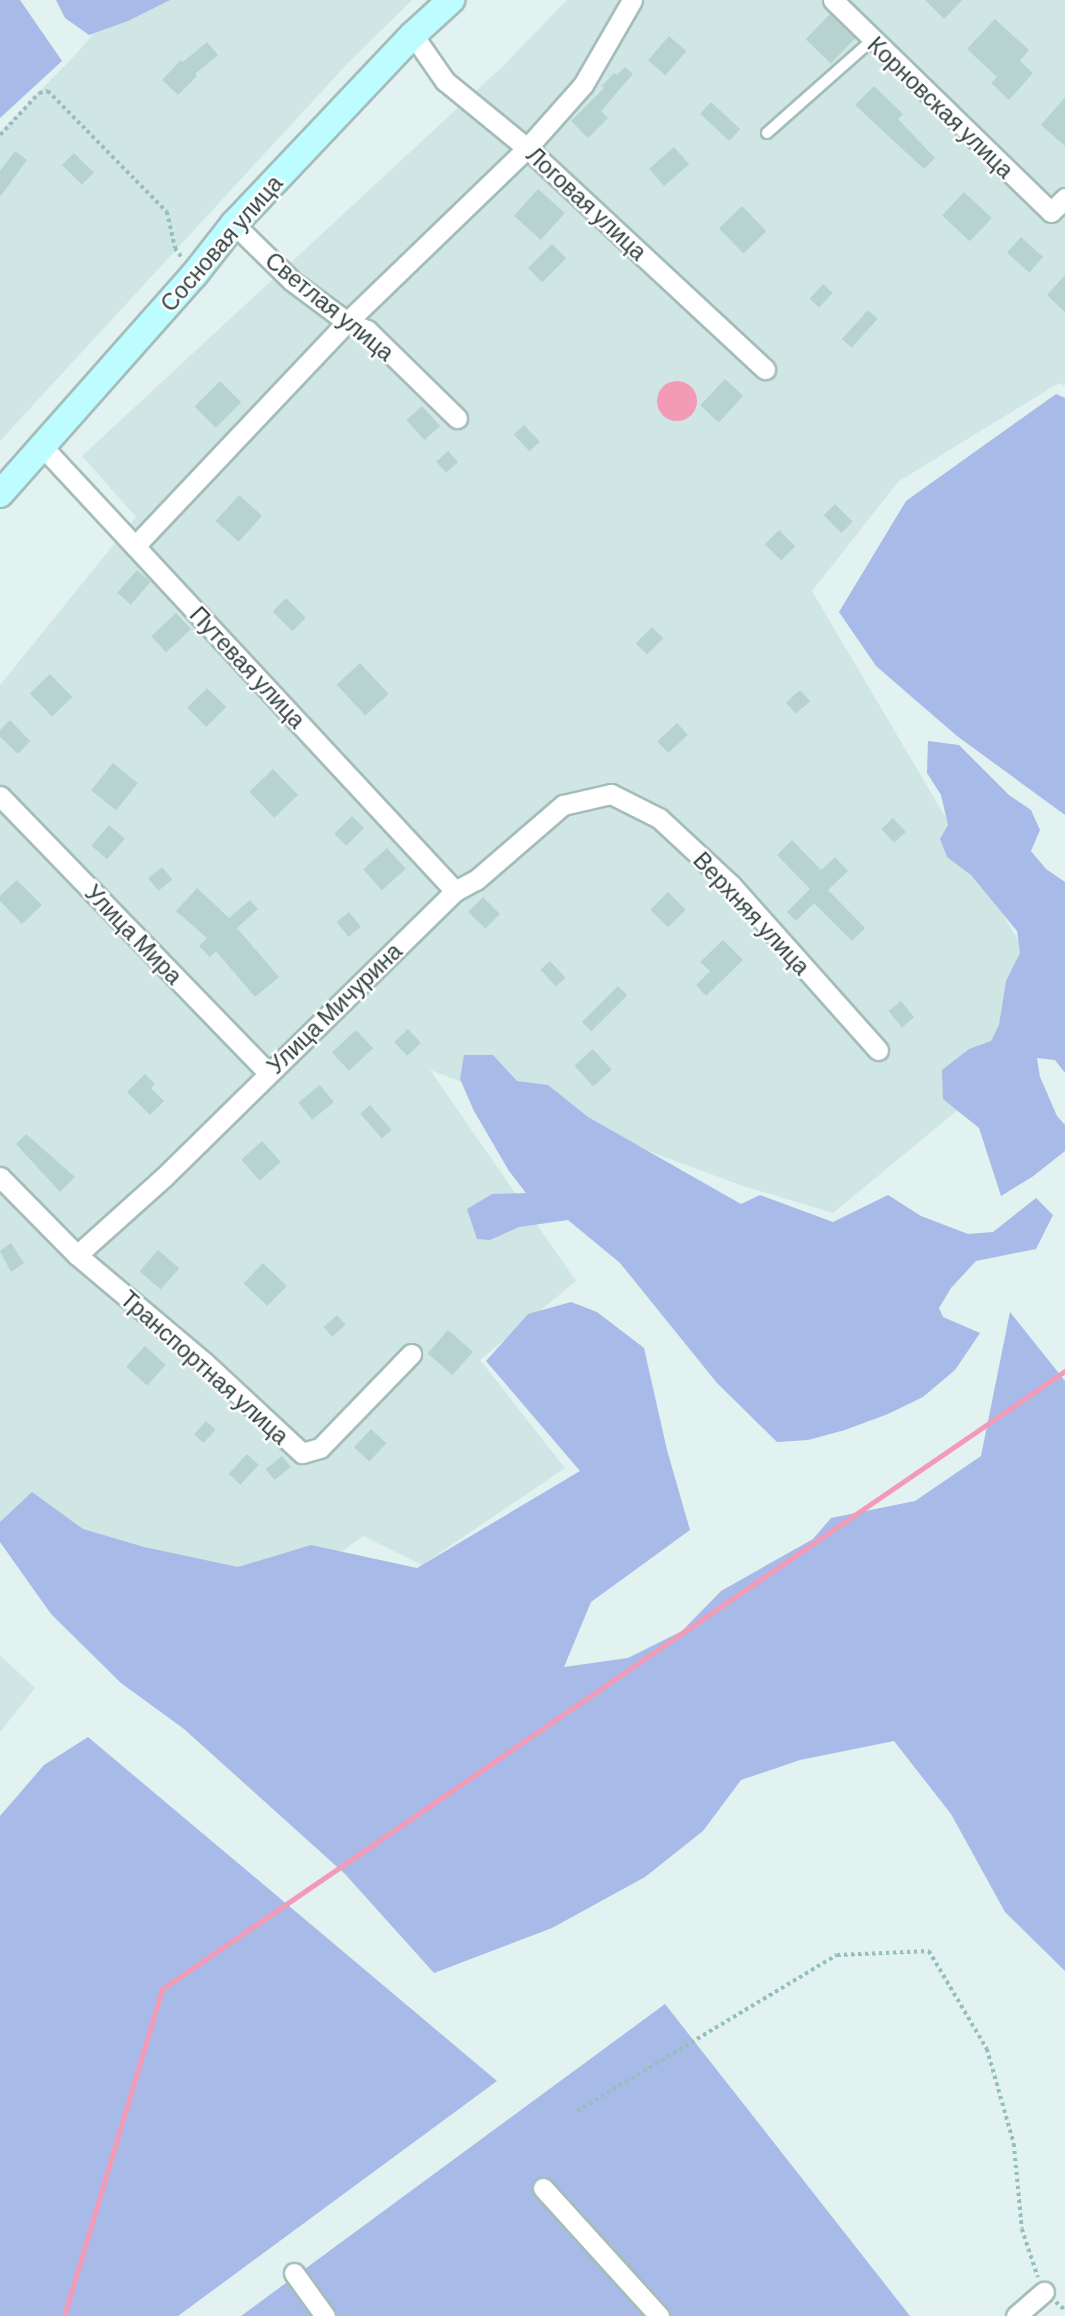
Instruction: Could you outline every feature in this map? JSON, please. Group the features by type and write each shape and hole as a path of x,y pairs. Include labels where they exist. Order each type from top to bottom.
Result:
{"street":[{"name":"Сосновая улица","path":"0,494 194,275 234,224 413,35 451,0"},
{"path":"135,547 347,323 527,148 583,85 632,0"},
{"name":"Корновская улица","path":"833,0 872,40 1058,205"},
{"name":"Логовая улица","path":"413,35 445,81 527,148 765,369"},
{"name":"Светлая улица","path":"234,224 292,281 347,323 368,330 457,418"},
{"name":"Путевая улица","path":"41,445 454,891"},
{"name":"Улица Мичурина","path":"77,1255 164,1177 454,891 476,880 564,805 611,794"},
{"name":"Верхняя улица","path":"611,794 659,818 731,884 878,1050"},
{"name":"Улица Мира","path":"0,796 268,1073"},
{"name":"Транспортная улица","path":"0,1177 77,1255 204,1362 302,1453 320,1448 411,1354"},
{"path":"543,2188 659,2316"},
{"path":"294,2273 325,2316"},
{"path":"1016,2316 1044,2292"}],"lane":[{"path":"767,133 872,40"}],"path":[{"path":"0,135 39,93 48,91 167,212 175,248 194,275"},
{"path":"577,2111 837,1955 929,1951 987,2049 1014,2144 1021,2229 1044,2292 1065,2310"}],"shaded area":[{"path":"0,0 20,0 62,61 0,118"},
{"path":"56,0 170,0 128,21 89,35 65,18"},
{"path":"122,0 412,0 347,64 0,441 0,132 77,53"},
{"path":"567,0 1065,0 1065,386 1059,383 899,481 812,591 1038,974 971,1099 833,1213 740,1185 430,1070 576,1281 480,1360 565,1468 422,1565 363,1536 168,1681 0,1525 0,685 136,517 82,456 503,66"},
{"path":"677,381 691,387 697,401 691,415 677,421 663,415 657,401 663,387"},
{"path":"1056,394 1065,398 1065,815 957,736 876,666 839,612 906,501"},
{"path":"928,741 959,745 1009,795 1031,810 1040,830 1031,851 1046,869 1065,882 1065,1073 1055,1060 1037,1058 1040,1077 1057,1116 1065,1125 1065,1151 1032,1177 1001,1196 979,1128 943,1099 942,1070 969,1049 991,1041 999,1025 1006,981 1020,953 1017,931 971,875 947,857 940,839 948,825 941,795 927,773"},
{"path":"464,1055 493,1055 517,1081 548,1085 588,1117 741,1204 760,1195 833,1222 888,1195 921,1216 968,1234 993,1232 1036,1198 1053,1215 1036,1249 976,1261 951,1288 939,1308 943,1317 980,1333 955,1370 923,1397 845,1430 808,1440 777,1442 717,1383 620,1263 568,1220 519,1227 490,1240 477,1239 467,1209 492,1194 526,1193 509,1171 474,1111 460,1079"},
{"path":"571,1302 597,1312 644,1348 667,1450 690,1530 591,1602 564,1667 628,1658 682,1631 721,1591 813,1539 831,1518 915,1501 981,1456 1010,1312 1065,1381 1065,1971 1005,1912 951,1814 894,1741 800,1760 741,1780 703,1831 645,1877 552,1928 434,1973 345,1874 184,1729 121,1683 51,1614 0,1542 0,1522 32,1492 83,1529 144,1547 238,1567 311,1545 417,1568 580,1471 486,1361 528,1314"},
{"path":"0,1655 35,1688 0,1732"},
{"path":"88,1737 497,2081 178,2316 0,2316 0,1816 44,1765"},
{"path":"665,2004 910,2316 241,2316"}],"building":[{"path":"925,0 962,0 944,19"},
{"path":"830,14 855,38 831,63 806,39"},
{"path":"995,19 1029,50 1020,61 1033,73 1009,100 991,83 997,77 967,49"},
{"path":"669,36 686,51 665,75 648,60"},
{"path":"207,42 218,55 195,74 197,76 178,95 162,80 181,60 183,62"},
{"path":"625,67 633,74 601,111 608,118 588,138 571,121 604,88 602,86 614,73 617,75"},
{"path":"874,86 903,114 898,119 935,158 924,169 855,105"},
{"path":"1065,97 1065,146 1041,125"},
{"path":"711,102 740,129 729,141 700,114"},
{"path":"674,147 689,164 664,186 649,169"},
{"path":"15,151 27,160 0,197 0,171"},
{"path":"74,153 94,173 82,185 62,165"},
{"path":"538,189 565,213 541,240 514,216"},
{"path":"964,192 992,218 970,241 942,215"},
{"path":"742,206 766,231 743,253 719,228"},
{"path":"1021,237 1043,257 1029,273 1007,253"},
{"path":"552,244 566,258 542,282 528,268"},
{"path":"1065,275 1065,312 1047,295"},
{"path":"823,284 833,293 819,308 810,299"},
{"path":"868,310 878,319 852,348 842,339"},
{"path":"725,379 743,396 719,422 700,405"},
{"path":"220,381 241,402 216,428 195,406"},
{"path":"422,406 440,426 424,440 406,420"},
{"path":"524,425 540,442 529,451 514,435"},
{"path":"448,451 458,462 446,473 436,462"},
{"path":"239,495 262,516 239,542 216,521"},
{"path":"835,504 853,522 841,533 824,515"},
{"path":"779,530 795,546 781,560 765,544"},
{"path":"137,570 151,582 131,604 117,593"},
{"path":"286,598 306,618 292,631 273,611"},
{"path":"176,613 191,629 166,652 151,636"},
{"path":"652,627 663,638 647,655 636,643"},
{"path":"360,663 389,694 365,716 337,685"},
{"path":"50,674 72,697 52,716 30,693"},
{"path":"207,688 226,707 206,727 187,708"},
{"path":"800,690 810,701 796,714 786,703"},
{"path":"10,720 30,741 18,754 0,737 0,730"},
{"path":"677,723 688,735 668,753 657,741"},
{"path":"113,763 138,783 116,810 91,790"},
{"path":"273,769 298,795 274,818 249,792"},
{"path":"352,816 364,828 346,846 334,834"},
{"path":"893,818 906,832 894,843 881,829"},
{"path":"109,825 125,839 107,859 91,845"},
{"path":"792,840 821,870 835,857 848,871 828,890 865,928 852,941 814,903 796,921 787,912 810,889 777,855"},
{"path":"387,848 406,869 382,890 363,869"},
{"path":"162,867 172,879 158,891 148,879"},
{"path":"17,880 42,905 22,924 0,901 0,896"},
{"path":"197,888 229,918 250,900 258,909 237,928 279,977 255,997 216,951 210,957 199,946 207,938 176,911"},
{"path":"668,892 686,910 668,927 650,910"},
{"path":"483,897 500,914 485,929 468,912"},
{"path":"349,912 361,927 349,937 337,922"},
{"path":"723,940 743,960 706,996 696,985 710,971 700,962"},
{"path":"550,961 566,978 556,987 540,970"},
{"path":"618,986 627,995 591,1031 582,1022"},
{"path":"901,1001 914,1017 902,1027 889,1011"},
{"path":"408,1029 421,1043 407,1056 394,1042"},
{"path":"356,1030 373,1048 349,1071 332,1053"},
{"path":"593,1049 612,1070 593,1087 574,1066"},
{"path":"145,1074 155,1084 151,1088 164,1101 150,1115 127,1092"},
{"path":"320,1085 334,1102 312,1120 298,1103"},
{"path":"370,1105 392,1130 382,1138 360,1114"},
{"path":"26,1134 75,1177 60,1192 16,1144"},
{"path":"262,1141 281,1162 260,1181 241,1160"},
{"path":"11,1243 24,1263 11,1272 0,1251"},
{"path":"158,1250 179,1268 161,1290 140,1271"},
{"path":"263,1263 287,1286 267,1306 244,1283"},
{"path":"337,1315 346,1325 332,1337 324,1327"},
{"path":"448,1330 473,1352 453,1375 428,1353"},
{"path":"145,1346 166,1365 147,1386 126,1367"},
{"path":"206,1421 216,1430 204,1443 194,1434"},
{"path":"371,1429 386,1443 369,1462 354,1447"},
{"path":"247,1454 259,1465 240,1485 229,1474"},
{"path":"282,1456 291,1467 274,1480 266,1469"}],"waterway":[{"path":"64,2316 162,1989 1065,1371"}]}
